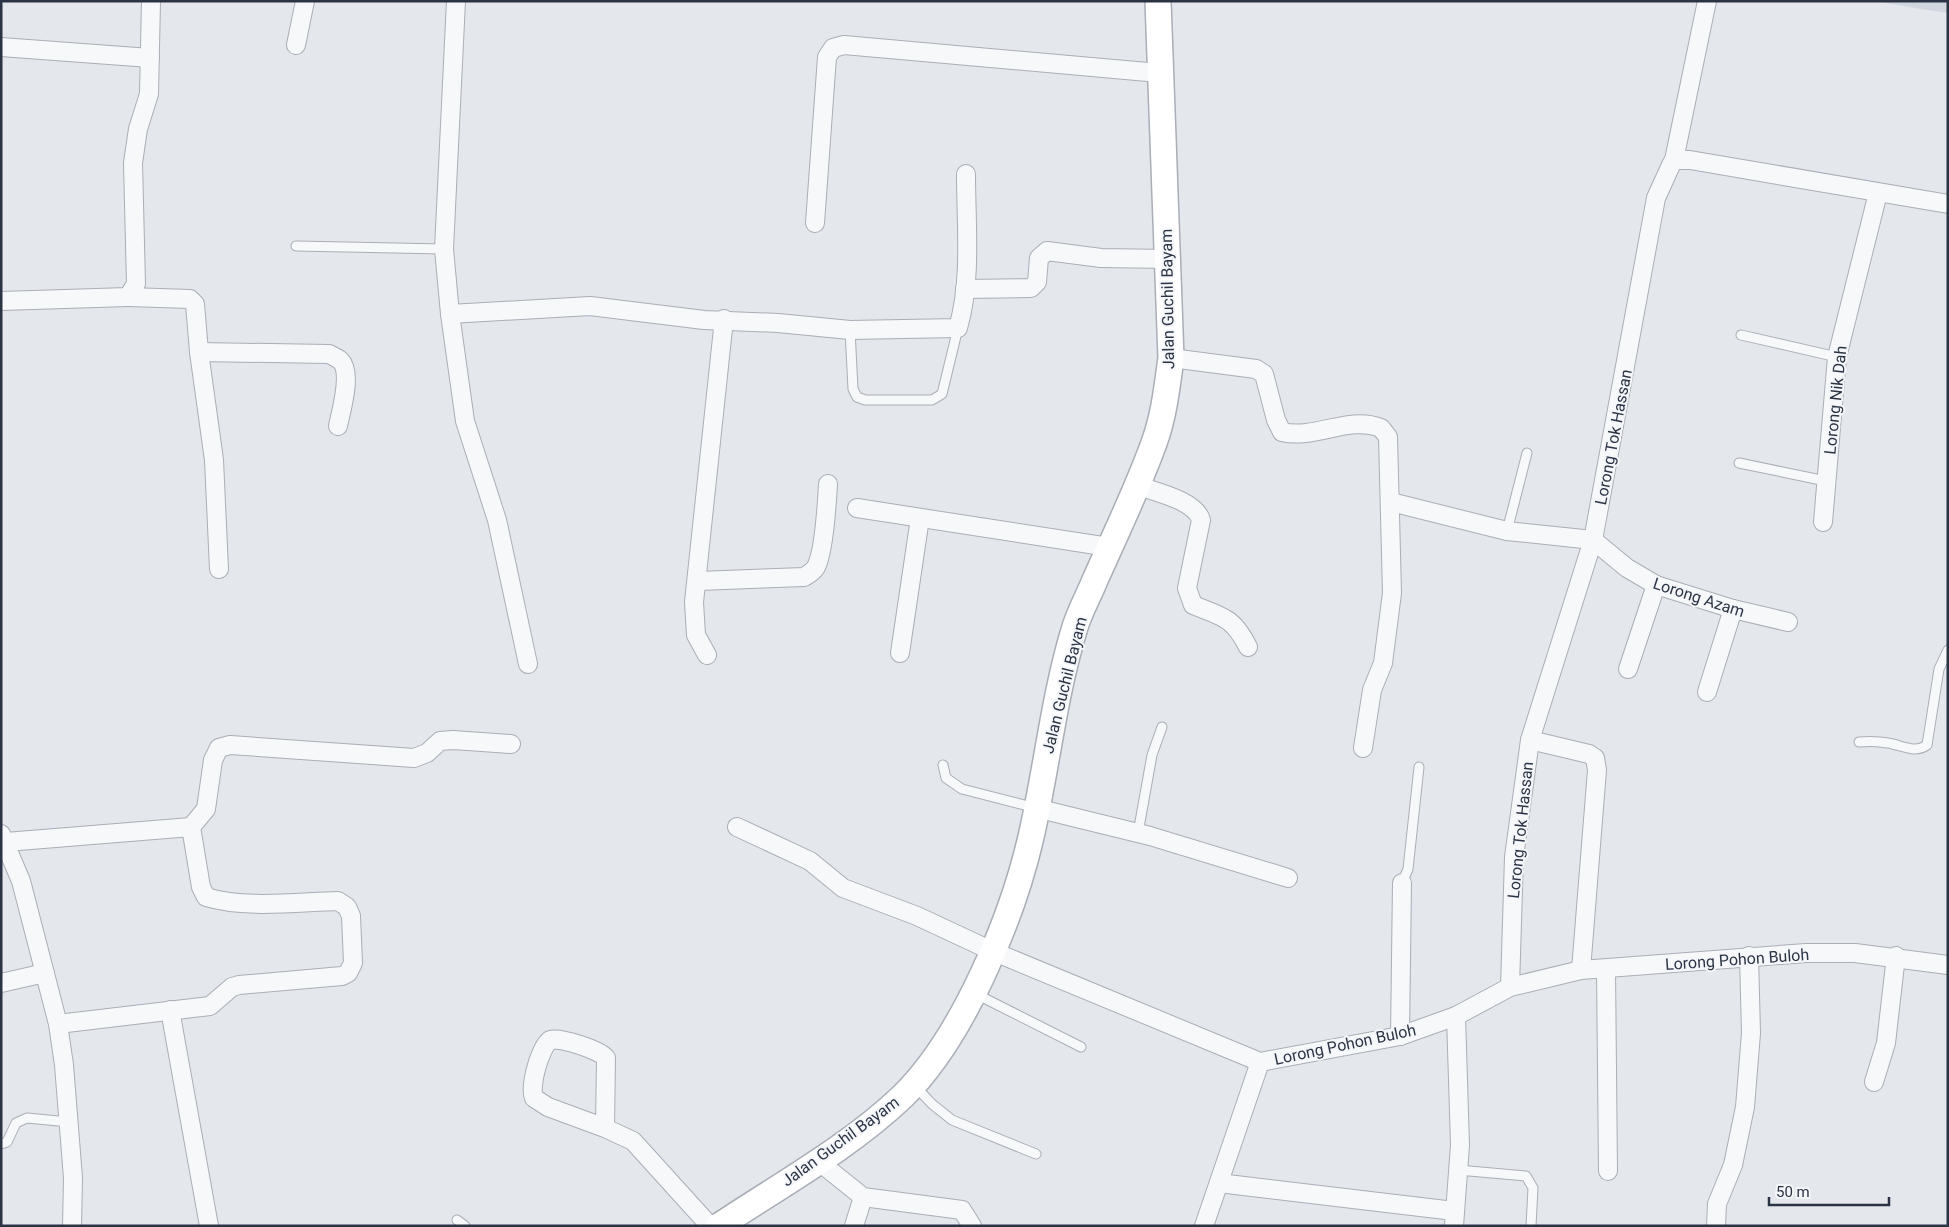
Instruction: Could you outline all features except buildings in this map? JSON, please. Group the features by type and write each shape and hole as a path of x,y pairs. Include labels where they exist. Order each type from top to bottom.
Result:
{"main road":[{"name":"Jalan Guchil Bayam","path":"719,1226 818,1161 880,1115 926,1071 948,1038 973,992 992,951 1016,890 1031,838 1056,706 1075,626 1136,485 1165,404 1171,358 1159,73 1158,1"}],"street":[{"path":"128,297 136,284 137,268 132,163 138,129 149,94 151,1"},
{"path":"296,45 305,1"},
{"path":"456,1 444,249 450,314 465,421 496,520 528,664"},
{"name":"Lorong Tok Hassan","path":"1510,987 1514,857 1530,740 1593,540 1656,198 1674,160 1707,1"},
{"path":"815,223 826,57 833,48 844,45 1159,73"},
{"path":"1,47 150,58"},
{"path":"1674,160 1690,160 1948,204"},
{"path":"450,314 590,306 704,320 850,330 958,328 964,309 966,174"},
{"name":"Lorong Nik Dah","path":"1823,522 1837,357 1878,193"},
{"path":"965,289 1030,288 1037,282 1039,258 1047,251 1101,258 1168,259"},
{"path":"1,301 128,297 190,299 195,304 199,352 214,460 219,569"},
{"path":"706,655 696,635 694,602 698,580 724,320"},
{"path":"199,352 330,354 341,361 345,370 345,387 338,426"},
{"path":"1171,358 1256,369 1264,374 1276,420 1282,432 1293,435 1360,423 1381,428 1388,437 1392,593 1383,663 1372,690 1363,748"},
{"path":"698,580 804,577 811,573 817,566 828,484"},
{"path":"1136,485 1191,505 1199,512 1201,520 1187,588 1190,598 1193,605 1229,619 1238,628 1248,647"},
{"path":"1391,502 1507,531 1593,540"},
{"path":"858,508 1109,547"},
{"path":"900,653 920,518"},
{"name":"Lorong Azam","path":"1593,540 1627,568 1656,584 1732,610 1788,622"},
{"path":"1628,669 1656,584"},
{"path":"1708,692 1732,610"},
{"path":"72,1226 73,1178 64,1065 58,1024 22,881 4,838 191,827 206,810 213,760 219,748 230,745 414,758 427,753 440,741 453,740 511,744"},
{"path":"1530,740 1589,754 1594,758 1597,770 1581,970"},
{"path":"1036,808 1138,833 1288,878"},
{"path":"58,1024 210,1006 232,987 239,985 342,976 348,973 353,963 351,916 347,907 338,901 249,903 206,897 201,887 191,827"},
{"name":"Lorong Pohon Buloh","path":"737,827 810,861 843,888 917,916 992,951 1260,1062 1400,1036 1456,1016 1510,987 1581,970 1606,970 1749,956 1855,953 1896,956 1948,965"},
{"path":"1400,1036 1402,883"},
{"path":"1716,1226 1717,1204 1733,1164 1746,1107 1750,1033 1749,956"},
{"path":"1874,1082 1886,1043 1896,956"},
{"path":"1606,970 1608,1171"},
{"path":"1,983 45,973"},
{"path":"170,1010 209,1226"},
{"path":"1219,1183 1454,1218 1460,1145 1456,1016"},
{"path":"605,1128 606,1058 598,1052 559,1040 550,1040 544,1047 538,1063 532,1088 534,1098 548,1107 605,1128 633,1141 710,1226"},
{"path":"1204,1226 1260,1062"},
{"path":"818,1161 863,1197 962,1210 972,1226"},
{"path":"854,1226 863,1197"}],"lane":[{"path":"296,246 444,249"},
{"path":"850,330 853,389 857,397 865,400 932,400 942,394 958,328"},
{"path":"1741,335 1837,357"},
{"path":"1507,531 1527,453"},
{"path":"1739,463 1826,481"},
{"path":"1859,742 1887,742 1914,750 1922,749 1927,745 1939,669 1948,650"},
{"path":"1138,833 1152,755 1162,727"},
{"path":"943,765 946,778 962,788 1036,808"},
{"path":"1402,883 1408,869 1419,767"},
{"path":"973,992 1081,1047"},
{"path":"913,1085 952,1120 1036,1154"},
{"path":"1,1144 7,1142 16,1122 27,1118 69,1122"},
{"path":"1458,1170 1526,1176 1533,1188 1531,1226"}],"shaded area":[{"path":"1875,1 1948,1 1948,13 1921,9"}]}
